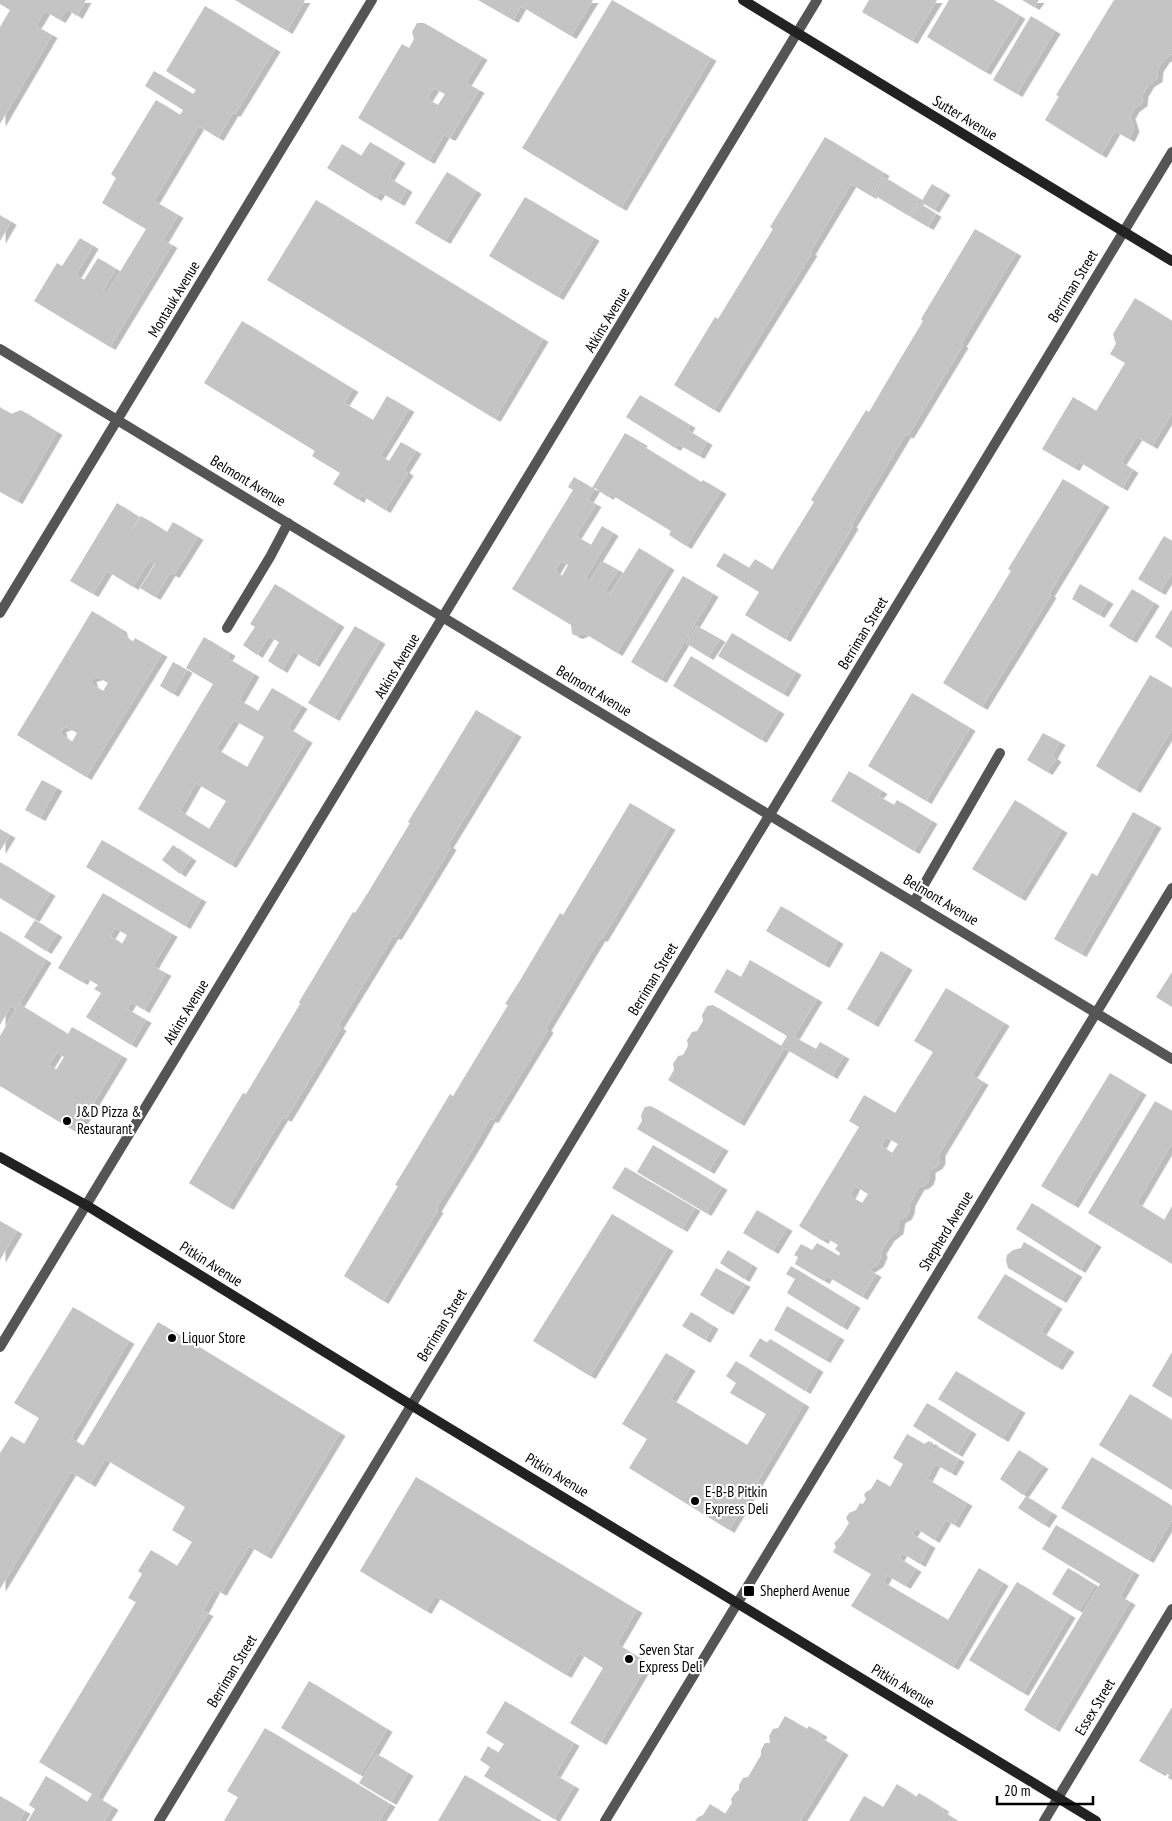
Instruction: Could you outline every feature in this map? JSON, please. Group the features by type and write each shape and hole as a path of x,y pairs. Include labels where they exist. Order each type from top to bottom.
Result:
{"street":[{"name":"Montauk Avenue","path":"0,613 372,0"},
{"name":"Sutter Avenue","path":"743,0 1172,261"},
{"name":"Atkins Avenue","path":"0,1347 818,0"},
{"name":"Berriman Street","path":"159,1821 1172,152"},
{"name":"Belmont Avenue","path":"0,349 1172,1059"},
{"path":"227,628 270,557 288,523"},
{"path":"914,902 1000,753"},
{"name":"Shepherd Avenue","path":"605,1821 1172,888"},
{"name":"Pitkin Avenue","path":"0,1157 86,1205 411,1405 1096,1821"},
{"name":"Essex Street","path":"1044,1821 1172,1609"}],"building":[{"path":"0,0 86,0 77,16 67,9 60,20 45,11 36,26 52,35 0,124 0,27 10,10 0,4"},
{"path":"235,0 305,0 287,31"},
{"path":"478,0 593,0 571,36 521,6 513,20"},
{"path":"612,0 711,58 621,208 522,148"},
{"path":"869,0 937,0 912,41 862,12"},
{"path":"949,0 994,0 1020,16 985,72 927,37"},
{"path":"1022,0 1039,0 1034,7"},
{"path":"1114,0 1172,0 1172,54 1164,60 1158,69 1157,79 1149,84 1143,94 1142,103 1134,109 1130,116 1134,129 1129,139 1115,131 1101,155 1045,120 1059,96 1056,95"},
{"path":"205,6 275,49 218,138 199,126 154,201 178,215 163,240 172,245 110,347 34,301 57,263 62,266 80,238 93,246 76,275 84,280 98,258 116,269 103,291 107,293 146,229 102,203 116,178 111,174 156,100 180,115 183,110 145,86 154,71 193,94 196,90 166,71"},
{"path":"1031,16 1055,31 1017,94 993,80"},
{"path":"417,23 424,23 482,57 466,83 479,90 450,138 444,135 429,161 358,118 402,44 409,48 414,39 412,32","holes":["434,88 445,94 438,105 427,99"]},
{"path":"825,137 884,173 871,196 851,184 810,252 812,253 714,410 674,385 715,317 718,319 773,229 770,227"},
{"path":"370,142 400,160 389,178 407,189 399,203 380,192 376,198 327,168 342,144 361,156"},
{"path":"447,172 476,191 445,241 415,223"},
{"path":"884,177 920,199 909,216 874,195"},
{"path":"932,184 945,192 934,210 921,202"},
{"path":"525,197 594,238 558,297 489,256"},
{"path":"316,200 543,339 495,419 267,280"},
{"path":"919,203 936,214 928,227 911,217"},
{"path":"0,215 11,222 0,241"},
{"path":"975,229 1016,253 908,436 906,434 851,525 853,526 785,639 745,615 759,592 716,566 724,553 749,568 755,559 772,570 814,502 811,500 866,410 869,412 923,321 921,319"},
{"path":"1135,298 1172,321 1172,413 1152,446 1137,437 1121,462 1133,470 1122,488 1078,461 1074,468 1042,449 1073,397 1096,411 1125,363 1110,354 1116,344 1113,334"},
{"path":"242,321 353,389 344,403 373,420 387,396 409,409 380,456 389,461 401,442 416,451 404,470 408,473 385,510 361,495 359,500 333,484 340,473 312,456 315,451 204,383"},
{"path":"640,395 690,425 687,430 707,442 699,456 678,444 675,448 626,417"},
{"path":"0,407 11,414 21,410 57,432 17,501 0,492"},
{"path":"625,433 701,482 703,480 721,491 686,546 669,535 671,531 610,494 608,497 595,488 588,500 596,504 576,536 591,545 602,526 613,533 585,579 590,581 602,561 618,570 605,591 610,594 639,548 669,567 617,653 584,633 577,636 572,634 571,625 512,589 573,490 568,487 574,477 592,488","holes":["561,561 568,565 562,576 555,571"]},
{"path":"1063,479 1104,504 982,707 943,683 1011,571 1008,569"},
{"path":"117,503 139,517 129,535 141,516 167,532 173,522 198,537 174,575 170,573 155,597 140,588 155,564 149,561 133,587 107,571 93,594 70,581"},
{"path":"1164,536 1172,541 1172,573 1160,592 1138,579"},
{"path":"683,576 713,594 661,680 631,662"},
{"path":"275,584 339,624 314,664 293,651 282,670 268,661 279,642 269,636 257,655 243,645 255,627 250,624"},
{"path":"1080,584 1108,601 1099,615 1072,599"},
{"path":"1132,589 1154,603 1131,640 1109,626"},
{"path":"1172,609 1172,648 1155,637"},
{"path":"92,611 121,629 123,635 133,642 135,638 162,654 86,777 17,735","holes":["98,677 108,683 103,691 93,685 91,679","67,727 77,733 72,742 62,735 61,729"]},
{"path":"355,626 380,641 334,718 308,703"},
{"path":"697,626 720,639 708,657 686,643"},
{"path":"732,633 796,672 783,694 718,656"},
{"path":"204,637 230,653 227,658 254,674 239,700 258,711 272,688 302,706 288,728 307,740 231,865 138,809 213,684 186,668","holes":["234,720 264,737 247,767 216,749","196,783 226,801 209,829 180,811"]},
{"path":"691,656 779,711 761,740 673,686"},
{"path":"173,662 187,670 173,694 160,686"},
{"path":"1150,675 1172,688 1172,729 1135,790 1096,766"},
{"path":"912,693 970,728 926,801 868,766"},
{"path":"476,710 516,734 448,845 451,847 409,916 396,937 393,936 338,1026 341,1028 286,1119 283,1117 228,1207 189,1183 243,1093 246,1094 300,1004 299,1002 353,912 355,913 369,891 410,823 408,822"},
{"path":"1043,733 1060,742 1052,756 1056,759 1047,772 1027,760"},
{"path":"849,771 882,791 878,796 894,805 897,800 932,821 914,851 831,801"},
{"path":"42,780 57,788 40,818 25,810"},
{"path":"1015,800 1062,830 1020,898 972,869"},
{"path":"630,803 670,827 602,939 600,938 546,1028 548,1030 493,1120 490,1119 383,1301 344,1276 398,1186 395,1185 450,1094 453,1096 508,1005 505,1004 560,913 563,915"},
{"path":"1133,812 1156,825 1081,954 1054,939 1092,873 1097,876"},
{"path":"0,829 10,835 0,851"},
{"path":"102,840 201,899 185,926 86,867"},
{"path":"173,845 191,858 180,874 162,860"},
{"path":"0,862 50,893 34,919 0,898"},
{"path":"103,893 172,934 153,966 166,973 144,1010 131,1002 127,1009 146,1020 131,1045 86,1017 101,993 94,989 98,985 85,977 82,982 58,968","holes":["115,928 127,935 122,944 110,936"]},
{"path":"781,906 838,941 824,965 766,931"},
{"path":"35,920 57,934 46,951 24,937"},
{"path":"0,931 46,960 19,1004 68,1034 72,1027 122,1056 76,1132 0,1086 0,1036 16,1009 11,1006 0,1025","holes":["57,1052 64,1057 56,1070 49,1065"]},
{"path":"881,951 907,967 873,1024 847,1009"},
{"path":"750,960 817,999 794,1037 816,1049 820,1042 844,1056 832,1076 784,1048 739,1123 668,1080 674,1070 673,1064 678,1056 683,1055 688,1046 687,1040 692,1032 697,1031 703,1021 702,1015 707,1006 713,1005 781,1046 787,1036 714,992 727,969 741,977"},
{"path":"1172,972 1172,1007 1156,997"},
{"path":"946,988 1004,1023 972,1075 983,1082 940,1153 940,1161 937,1166 930,1170 928,1182 919,1187 910,1203 906,1217 900,1220 898,1231 889,1238 881,1251 882,1255 878,1264 869,1270 876,1274 862,1297 827,1276 824,1281 795,1264 798,1257 794,1255 801,1244 812,1250 817,1243 839,1256 840,1253 835,1249 838,1245 825,1237 823,1241 799,1226 859,1127 849,1121 864,1095 895,1113 933,1052 914,1041","holes":["886,1137 898,1144 892,1153 881,1146","855,1186 868,1194 862,1203 850,1196"]},
{"path":"1110,1073 1141,1092 1073,1205 1041,1186"},
{"path":"1155,1101 1172,1111 1172,1143 1137,1203 1164,1220 1172,1206 1172,1264 1088,1213"},
{"path":"651,1106 723,1148 709,1171 637,1129 642,1121 641,1115 645,1107"},
{"path":"653,1145 722,1187 706,1213 637,1172"},
{"path":"625,1167 695,1208 682,1229 612,1188"},
{"path":"1032,1203 1096,1244 1080,1270 1016,1229"},
{"path":"757,1210 787,1228 773,1251 743,1233"},
{"path":"612,1214 668,1248 590,1376 533,1341"},
{"path":"0,1221 17,1231 0,1260"},
{"path":"1024,1242 1077,1274 1061,1300 1008,1268 1007,1255 1013,1250 1021,1248"},
{"path":"728,1250 752,1265 744,1279 720,1263"},
{"path":"791,1266 855,1305 842,1327 787,1293 795,1279 786,1274"},
{"path":"716,1268 745,1284 728,1312 700,1295"},
{"path":"1005,1274 1057,1306 1041,1332 1069,1349 1057,1367 977,1318"},
{"path":"787,1306 839,1337 825,1360 774,1330"},
{"path":"73,1307 129,1341 71,1438 83,1446 158,1322 340,1433 266,1556 249,1546 221,1593 215,1589 203,1611 208,1613 97,1797 113,1807 104,1821 28,1821 35,1809 29,1805 46,1776 87,1802 92,1794 39,1762 136,1602 128,1598 142,1574 138,1571 151,1550 177,1566 192,1542 172,1530 185,1507 105,1459 90,1484 71,1472 0,1589 0,1453 11,1436 24,1444 39,1418 14,1403"},
{"path":"691,1312 713,1326 705,1340 682,1326"},
{"path":"760,1338 767,1343 770,1339 818,1369 805,1391 749,1356"},
{"path":"1172,1352 1172,1398 1152,1386"},
{"path":"666,1353 690,1368 671,1399 747,1445 766,1414 730,1393 736,1383 726,1376 736,1361 804,1404 729,1530 629,1468 647,1439 622,1424"},
{"path":"956,1371 1020,1410 1003,1439 938,1399"},
{"path":"1130,1394 1172,1420 1172,1490 1099,1445"},
{"path":"927,1403 971,1431 957,1454 913,1426"},
{"path":"907,1434 924,1444 929,1441 933,1443 933,1449 935,1450 937,1446 959,1459 951,1473 935,1464 927,1479 967,1503 954,1525 946,1520 934,1540 916,1528 912,1534 930,1545 920,1564 902,1553 899,1558 916,1569 905,1586 887,1575 883,1582 948,1620 979,1568 1003,1583 953,1667 851,1606 871,1574 833,1552 836,1547 834,1543 849,1523 846,1518 849,1513 856,1510 860,1503 863,1504 866,1499 864,1495 871,1489 877,1479 890,1487 903,1464 893,1458"},
{"path":"1019,1450 1043,1466 1023,1495 1000,1479"},
{"path":"1092,1457 1172,1506 1172,1520 1148,1560 1061,1508"},
{"path":"416,1477 637,1610 617,1644 648,1663 601,1742 570,1723 603,1668 579,1653 566,1675 435,1596 426,1611 360,1571"},
{"path":"1026,1496 1052,1513 1044,1525 1018,1508"},
{"path":"1056,1525 1134,1572 1120,1596 1130,1602 1054,1729 1024,1710 1100,1584 1042,1549"},
{"path":"1068,1568 1095,1585 1079,1611 1052,1594"},
{"path":"1017,1582 1070,1615 1023,1693 969,1660"},
{"path":"309,1681 387,1729 360,1775 281,1728"},
{"path":"505,1701 574,1743 555,1775 574,1786 554,1819 484,1776 490,1767 480,1760 488,1746 498,1753 504,1744 486,1733"},
{"path":"1172,1707 1172,1780 1162,1770 1160,1773 1139,1761"},
{"path":"785,1716 807,1729 809,1726 822,1734 820,1737 843,1752 800,1821 695,1821 703,1815 710,1804 725,1814 732,1803 731,1799 739,1790 739,1785 743,1778 748,1777 761,1755 761,1750 765,1743 770,1743 769,1736 773,1729 778,1728"},
{"path":"265,1728 390,1804 379,1821 224,1821 238,1797 227,1791"},
{"path":"377,1754 408,1773 391,1802 359,1783"},
{"path":"465,1775 538,1819 537,1821 438,1821"},
{"path":"897,1784 916,1797 919,1793 944,1809 942,1811 958,1821 849,1821 864,1796 883,1807"},
{"path":"0,1796 25,1811 19,1821 0,1821"}],"place":[{"name":"J&D Pizza & Restaurant","path":"67,1121"},
{"name":"Liquor Store","path":"172,1338"},
{"name":"E-B-B Pitkin Express Deli","path":"695,1501"},
{"name":"Shepherd Avenue","path":"749,1591"},
{"name":"Seven Star Express Deli","path":"629,1659"}]}
